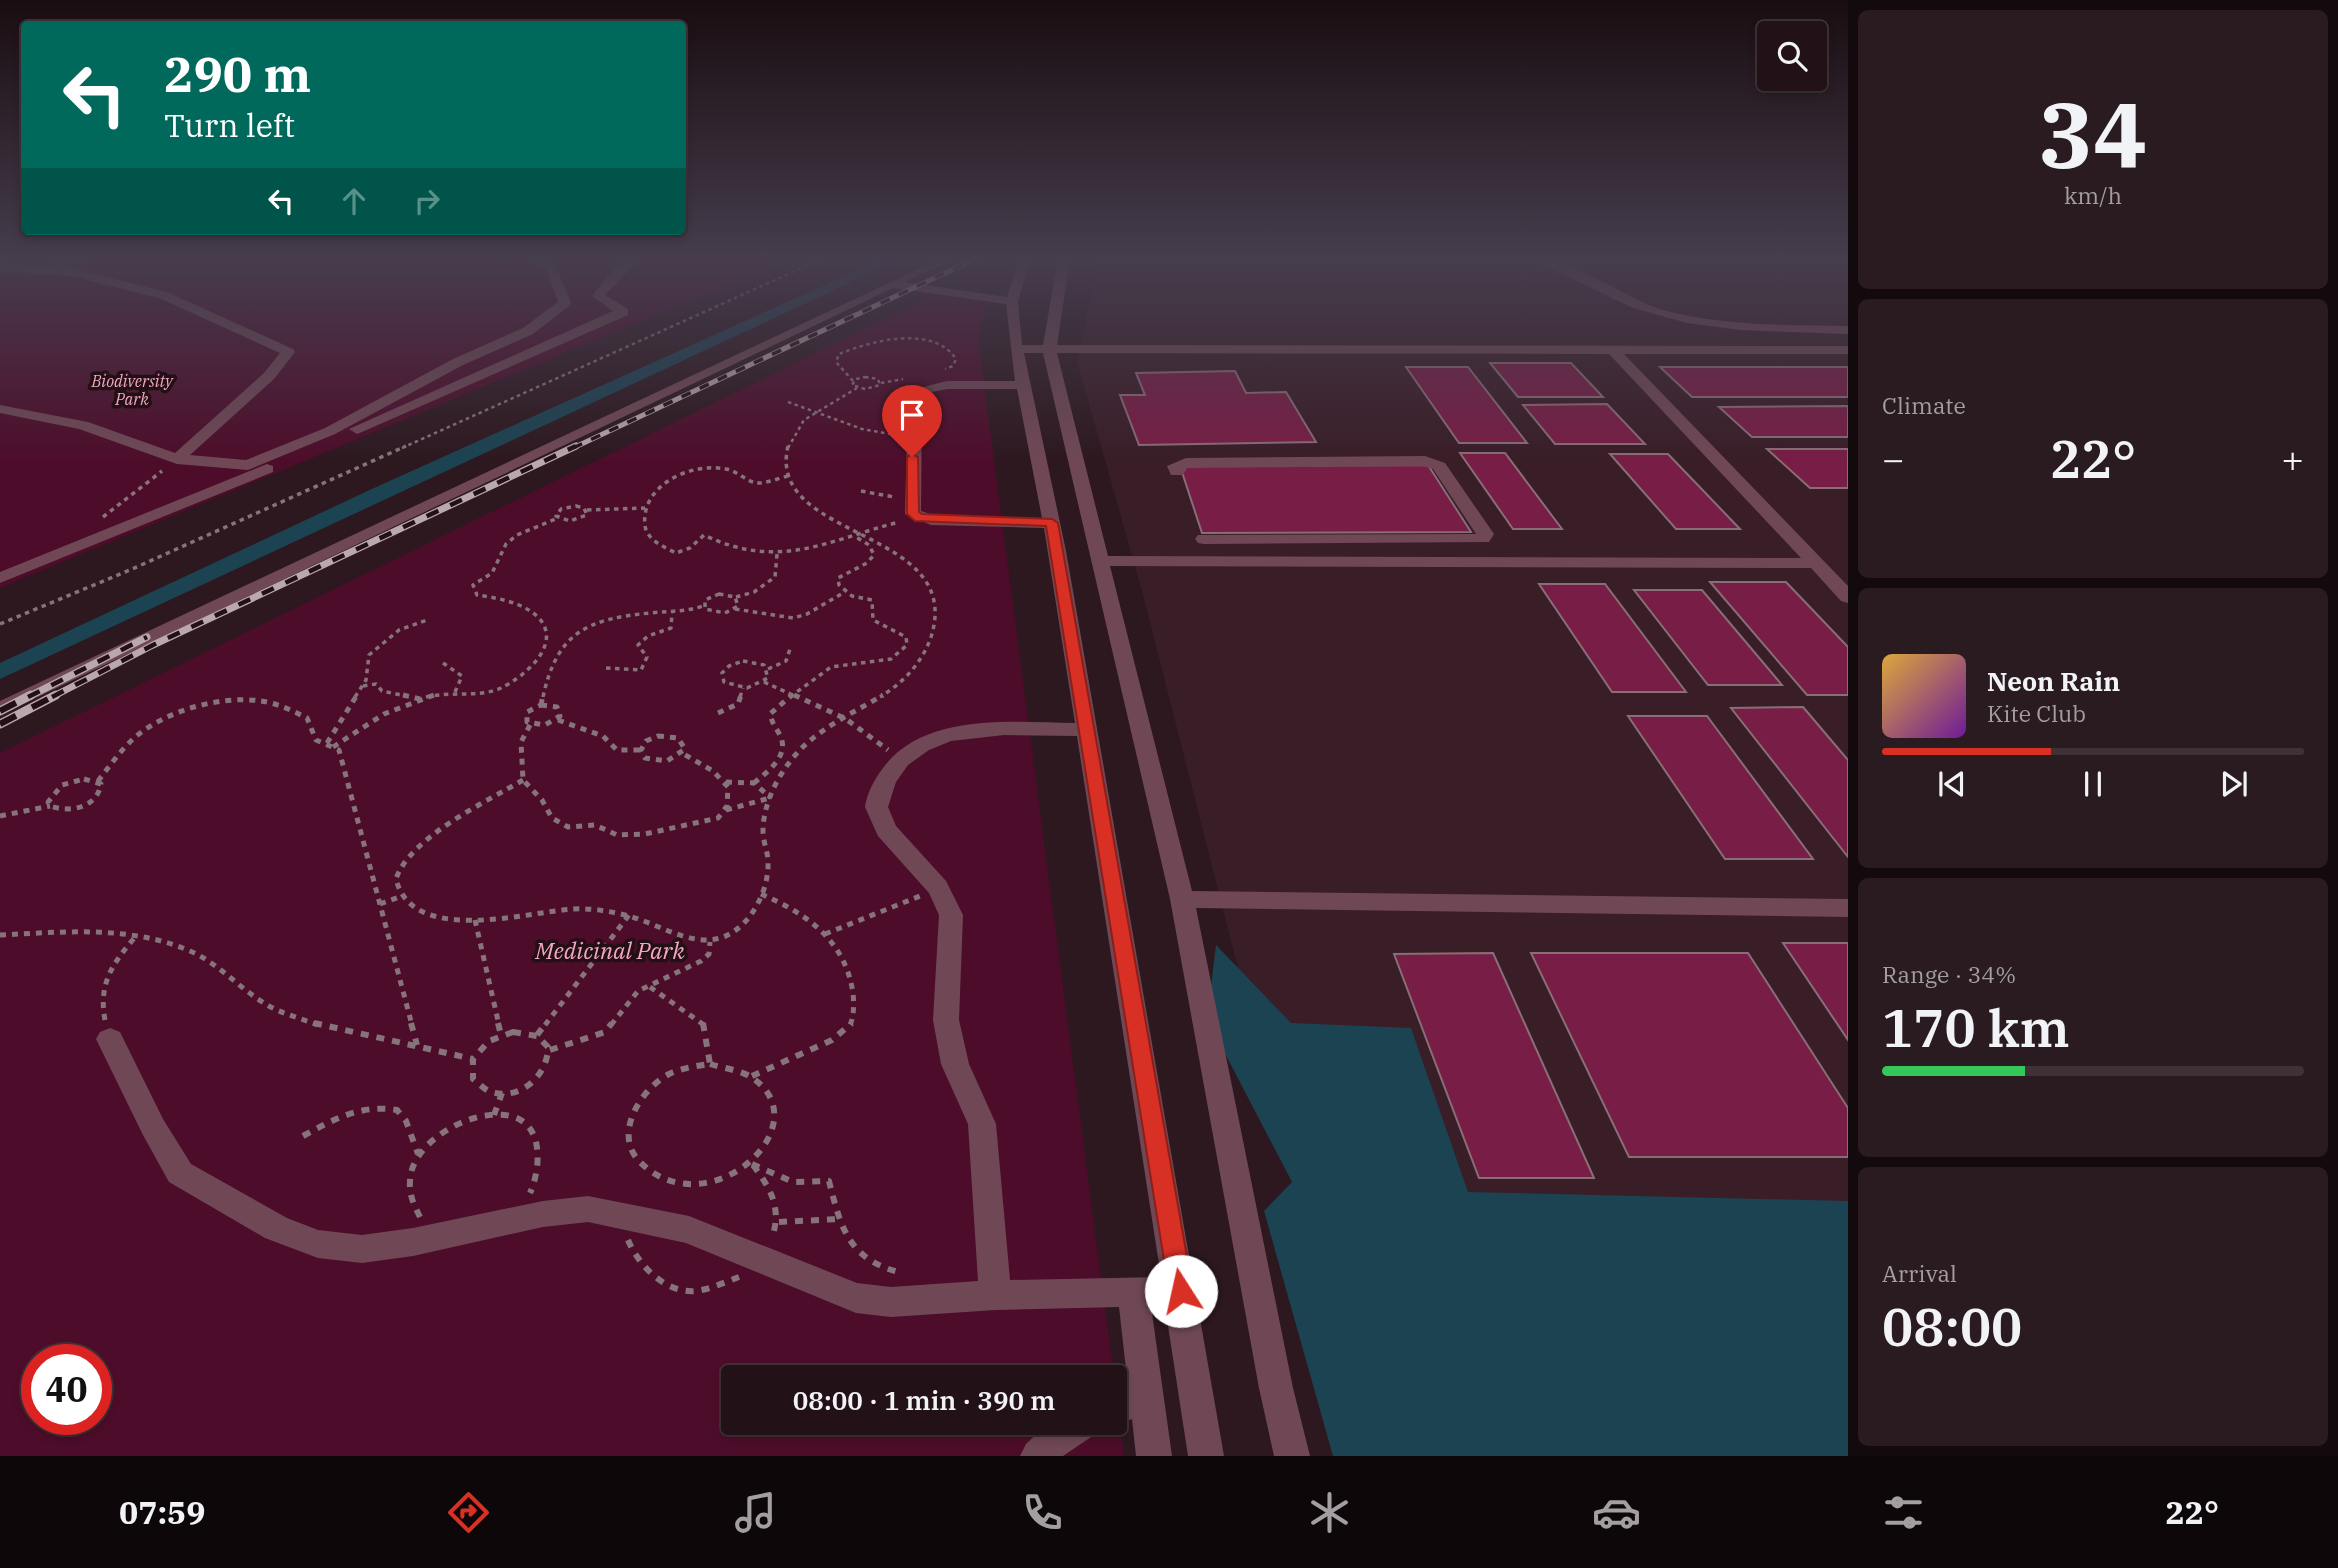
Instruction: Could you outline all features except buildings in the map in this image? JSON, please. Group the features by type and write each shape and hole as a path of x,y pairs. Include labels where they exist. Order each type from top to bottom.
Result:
{"street":[{"path":"177,459 269,376 288,352 231,326"},
{"path":"0,409 82,425 177,459 248,465 330,430 446,368 535,326"},
{"path":"0,578 258,472 591,326"},
{"path":"0,709 803,326"},
{"path":"1014,326 1016,349 1052,523 1181,1291 1206,1456"},
{"path":"1053,326 1049,350 1182,899 1292,1456"},
{"path":"1750,326 1848,330"},
{"path":"1016,349 1848,350"},
{"path":"1614,350 1848,597"},
{"path":"1023,385 947,385 915,391 912,435 913,514 919,518 1052,523"},
{"path":"1177,472 1175,466 1180,464 1425,461 1439,466 1485,534 1483,538 1473,539 1204,539"},
{"path":"1262,539 1270,561"},
{"path":"1287,539 1296,562"},
{"path":"1098,561 1814,563"},
{"path":"995,1295 982,1124 975,1102 953,1057 947,1028 951,915 940,888 890,835 877,814 877,799 900,758 915,746 960,734 1087,730"},
{"path":"1182,899 1848,908"},
{"path":"110,1039 153,1127 180,1173 276,1228 318,1244 362,1249 434,1238 543,1214 589,1209 620,1213 689,1230 856,1298 891,1301 995,1295 1181,1291"},
{"path":"1133,1292 1154,1456"},
{"path":"1127,1404 1146,1397"},
{"path":"1038,1456 1061,1435"}],"path":[{"path":"0,624 130,570 673,326"},
{"path":"907,379 881,383 870,389 857,388 836,362 839,354 853,346 917,339 946,346 954,352 956,359 953,366 943,370"},
{"path":"853,381 870,377 881,383"},
{"path":"523,780 436,831 397,868 396,881 402,896 418,909 436,918 475,920 557,910 594,909 629,915 689,939 710,942 725,938 743,926 761,894 768,862 763,831 771,798 794,755 814,738 887,695 909,674 926,651 933,630 934,606 917,569 897,551 836,523 810,503 788,476 785,461 787,448 797,427 811,415 857,388"},
{"path":"788,402 811,415 829,417 869,433 912,435"},
{"path":"100,519 177,459"},
{"path":"788,476 757,483 727,469 690,471 677,475 657,489 645,508 645,529 666,550 685,550 704,536 735,549 777,554 811,549 919,518"},
{"path":"860,491 913,501"},
{"path":"558,518 556,514 565,508 645,508"},
{"path":"332,748 391,710 420,699 454,693 484,694 501,687 531,666 541,654 546,640 545,628 536,615 511,601 477,595 473,585 492,573 506,544 517,535 558,518 565,521 580,519 587,515 587,510"},
{"path":"845,592 838,578 870,561 874,555 869,545 855,537"},
{"path":"703,606 705,600 713,596 735,597 754,592 775,577 777,554"},
{"path":"541,705 558,650 574,636 617,618 651,612 672,613 703,606 713,613 735,609 782,618 803,615 845,592 872,600 873,620 898,631 906,637 907,645 894,659 881,663 851,663 827,668 770,714 770,723 783,740 782,750 778,761 754,783"},
{"path":"735,597 739,603 735,609"},
{"path":"606,668 642,670 647,657 638,645 648,636 671,628 672,613"},
{"path":"327,743 362,686 369,655 399,630 427,620"},
{"path":"768,669 786,661 791,646"},
{"path":"768,669 758,663 743,661 724,669 722,673 724,682 743,688 764,682 796,695 846,719 900,758"},
{"path":"443,663 462,676 454,693"},
{"path":"764,682 769,673 768,669"},
{"path":"362,686 376,684 382,691 420,699"},
{"path":"718,713 738,704 743,688"},
{"path":"98,781 134,739 152,725 173,716 224,703 259,700 287,708 307,718 316,740 339,750 417,1045"},
{"path":"530,725 524,716 530,709 541,705 553,705 560,709 558,720"},
{"path":"530,725 542,726 558,720 603,736 617,750 641,750 652,738 673,736 685,745 682,753 671,760 657,762 645,758 641,750"},
{"path":"530,725 521,742 523,780 542,800 552,818 568,827 596,825 617,835 680,829 718,818 726,810 771,798"},
{"path":"682,753 715,771 726,782 729,794 726,810"},
{"path":"50,806 48,802 52,792 66,783 84,779 98,781"},
{"path":"0,816 50,806 62,810 87,803 100,794 101,784 98,781"},
{"path":"726,782 754,783 771,798"},
{"path":"825,934 940,888"},
{"path":"752,1076 832,1040 852,1023 855,997 849,971 814,920 789,905 761,894"},
{"path":"380,904 402,896"},
{"path":"537,1035 629,915"},
{"path":"475,920 501,1035"},
{"path":"0,935 100,931 136,936 191,951 232,975 264,1003 320,1026 473,1059"},
{"path":"110,1039 99,996 102,979 136,936"},
{"path":"550,1050 605,1032 638,991 701,961 709,954 710,942"},
{"path":"649,986 703,1022 710,1064"},
{"path":"526,1032 537,1035 550,1050 550,1059 539,1079 516,1091 502,1093 480,1086 473,1079 473,1059 489,1041 501,1035 526,1032"},
{"path":"710,1064 733,1067 752,1076 767,1090 775,1107 775,1127 767,1147 752,1164 731,1178 706,1185 681,1185 658,1178 641,1165 631,1148 628,1128 634,1108 647,1090 665,1076 687,1067 710,1064"},
{"path":"494,1115 502,1093"},
{"path":"303,1136 357,1109 373,1105 397,1110 406,1121 418,1154"},
{"path":"434,1238 411,1205 407,1178 418,1154 435,1136 455,1124 483,1115 494,1115 515,1116 528,1127 537,1147 540,1173 527,1200"},
{"path":"752,1164 793,1182 829,1181 839,1219 855,1249 877,1270 905,1274"},
{"path":"620,1213 630,1246 646,1269 672,1285 690,1291 754,1272 779,1222 771,1188 752,1164"},
{"path":"779,1222 839,1219"}],"shaded area":[{"path":"1084,326 1848,326 1848,1456 1362,1456 1143,595 1077,361"}],"green space":[{"name":"Biodiversity Park","path":"0,326 629,326 0,588"},
{"name":"Medicinal Park","path":"871,326 981,326 978,338 1112,1365 721,1365 721,1435 1121,1435 1124,1456 0,1456 0,753"}],"water":[{"path":"1216,945 1291,1023 1411,1028 1468,1192 1848,1201 1848,1456 1333,1456 1264,1211 1292,1182 1207,1019"}],"waterway":[{"path":"0,672 381,492 746,326"}],"railway":[{"path":"573,448 833,326"},
{"path":"52,697 153,645 576,446"},
{"path":"28,697 147,637"},
{"path":"0,711 31,695"},
{"path":"0,724 56,695"}],"route":[{"path":"912,457 913,514 919,518 958,522 1052,523 1181,1291"}]}
